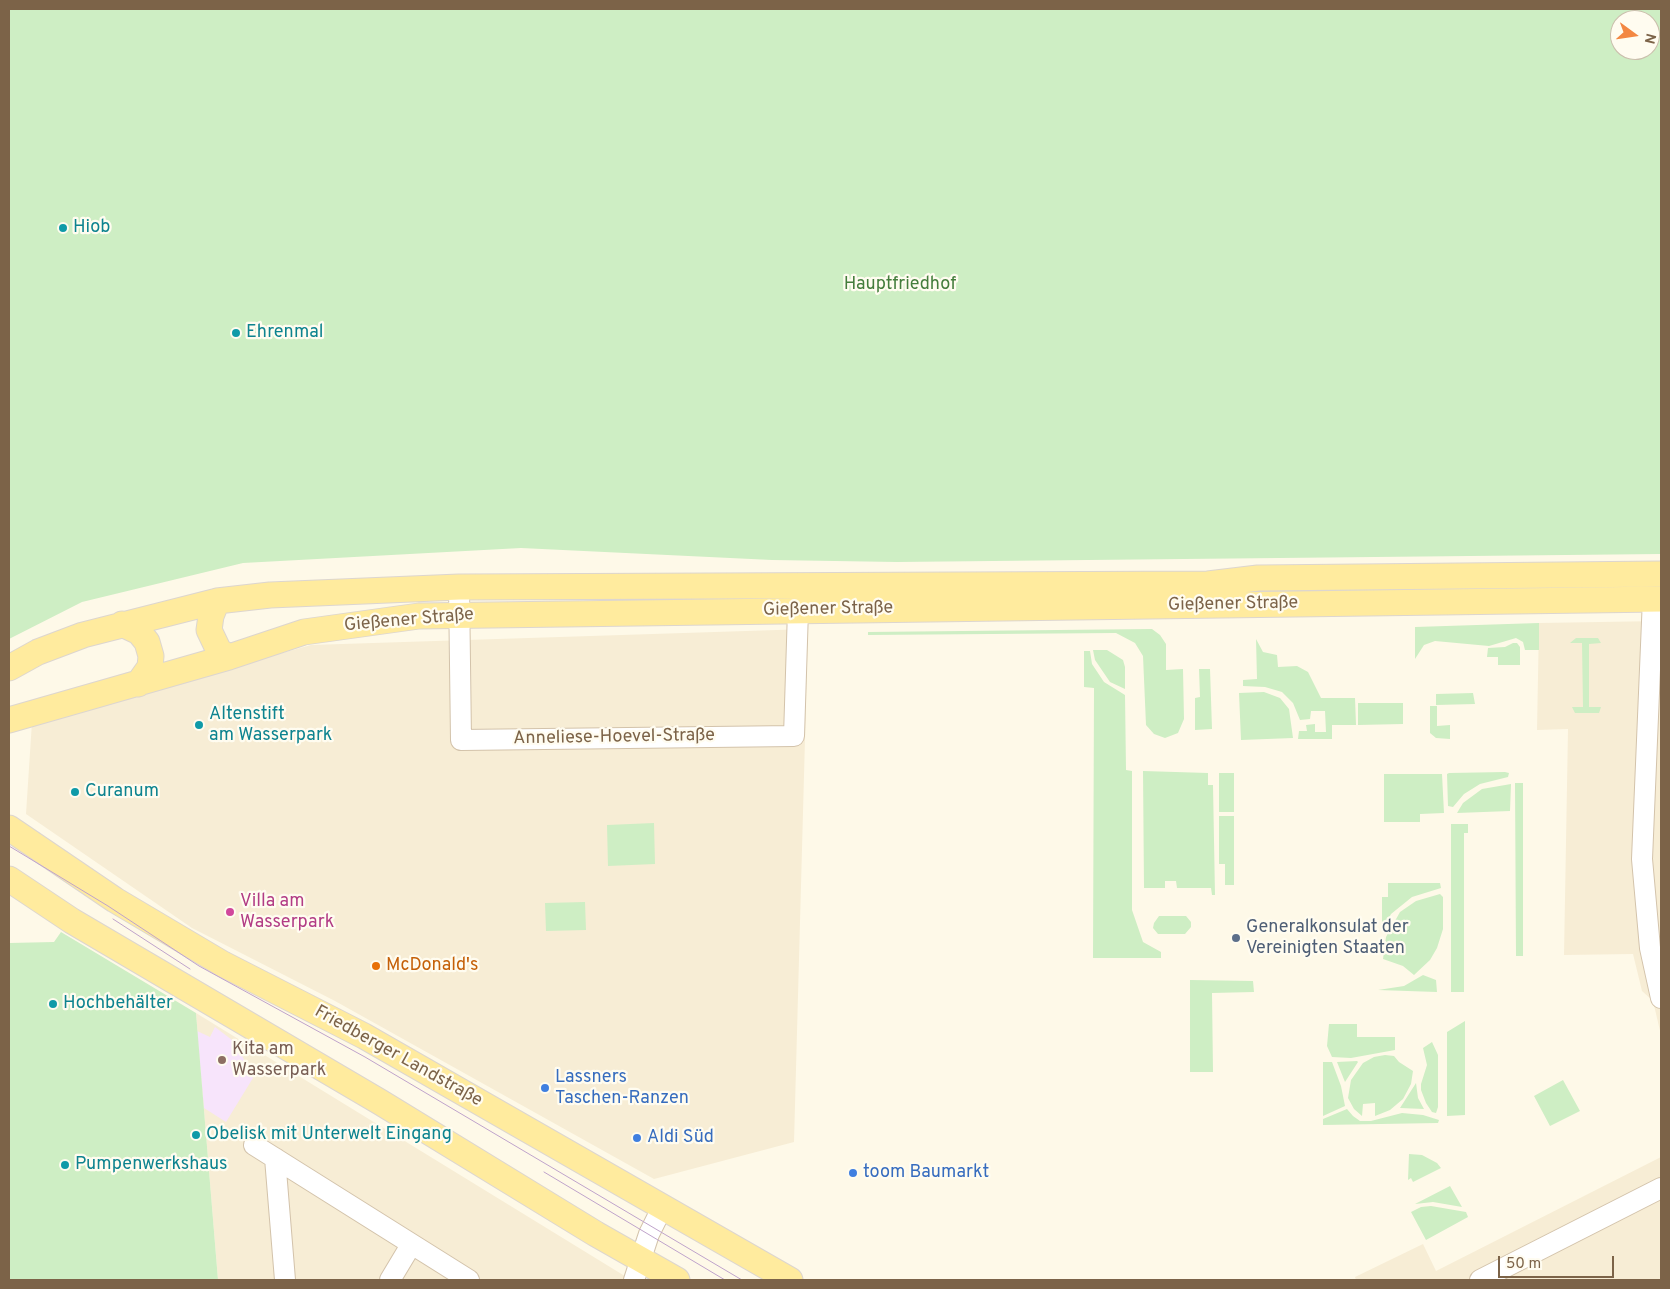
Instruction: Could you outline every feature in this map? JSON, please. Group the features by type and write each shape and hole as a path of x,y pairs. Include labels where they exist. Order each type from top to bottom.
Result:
{"main road":[{"name":"Gießener Straße","path":"9,668 38,652 83,635 122,624 217,601 270,595 459,587 1208,584 1258,578 1661,574"},
{"name":"Gießener Straße","path":"9,720 138,684 304,632 419,616 1657,599"},
{"path":"217,601 210,616 209,630 219,651 229,656"},
{"path":"122,624 139,632 147,642 151,656 150,667 138,684"},
{"name":"Friedberger Landstraße","path":"9,828 115,900 223,964 364,1036 662,1208 727,1242 790,1280"},
{"path":"9,879 72,921 380,1102 528,1194 638,1270 677,1280"}],"street":[{"name":"Anneliese-Hoevel-Straße","path":"459,587 461,740 794,736 798,610"},
{"path":"1657,599 1653,791 1642,867 1650,948 1661,998"},
{"path":"254,1145 469,1280"},
{"path":"275,1158 285,1280"},
{"path":"1480,1280 1661,1188"},
{"path":"638,1270 652,1227 662,1208"},
{"path":"390,1280 411,1245"}],"shaded area":[{"path":"1661,621 1661,1035 1653,1001 1642,991 1633,954 1564,955 1568,729 1537,730 1539,623"},
{"path":"808,629 794,1142 654,1179 335,1001 192,928 26,814 32,722 311,645"},
{"path":"196,1013 628,1278 632,1280 218,1280"},
{"name":"Kita am Wasserpark","path":"215,1027 236,1043 253,1078 226,1122 204,1108 197,1031 210,1037"},
{"path":"1661,1157 1661,1280 1356,1280 1355,1277 1423,1244 1436,1271"}],"green space":[{"name":"Hauptfriedhof","path":"9,9 1661,9 1661,554 897,562 772,560 521,548 243,563 82,602 9,639"},
{"path":"1539,623 1539,650 1525,650 1523,642 1516,638 1489,646 1435,641 1424,645 1415,659 1415,627"},
{"path":"1152,629 1160,635 1166,644 1166,670 1183,669 1184,719 1178,733 1165,738 1154,734 1146,725 1143,656 1135,643 1116,633 868,635 868,632"},
{"path":"1576,638 1598,638 1601,643 1589,644 1589,707 1601,707 1599,713 1575,713 1572,707 1583,707 1582,643 1570,643"},
{"path":"1256,639 1263,652 1277,655 1278,667 1297,666 1308,672 1321,698 1355,698 1356,725 1332,725 1332,739 1298,739 1299,731 1307,731 1306,725 1315,724 1315,732 1326,732 1325,711 1311,711 1310,719 1300,720 1293,703 1282,692 1265,687 1243,686 1243,680 1257,679"},
{"path":"1517,643 1520,647 1520,665 1498,665 1498,657 1487,657 1488,648 1505,647"},
{"path":"1093,650 1107,650 1123,660 1125,667 1125,689 1110,682 1095,660"},
{"path":"1084,651 1090,651 1092,664 1104,682 1125,695 1126,770 1132,771 1132,910 1143,942 1161,952 1161,958 1093,958 1094,688 1084,687"},
{"path":"1199,669 1210,669 1212,729 1195,730 1195,698 1200,697"},
{"path":"1264,692 1280,698 1289,709 1293,738 1241,740 1239,693"},
{"path":"1473,693 1475,704 1436,705 1436,694"},
{"path":"1358,703 1403,703 1403,724 1358,725"},
{"path":"1430,706 1437,706 1437,726 1450,725 1450,739 1436,738 1430,733"},
{"path":"1143,771 1208,773 1208,785 1213,785 1215,895 1212,895 1211,888 1177,888 1176,881 1165,881 1165,888 1144,888"},
{"path":"1219,773 1234,773 1234,812 1219,812"},
{"path":"1509,773 1508,777 1480,784 1464,794 1453,807 1448,806 1447,774"},
{"path":"1384,774 1442,774 1444,813 1420,814 1420,822 1384,822"},
{"path":"1515,783 1523,783 1523,956 1516,956"},
{"path":"1511,784 1510,811 1457,813 1463,803 1482,789"},
{"path":"1219,816 1234,816 1234,885 1225,885 1225,864 1219,864"},
{"path":"654,823 655,864 608,866 607,825"},
{"path":"1451,824 1468,824 1468,833 1464,833 1464,992 1451,992"},
{"path":"1388,883 1440,883 1441,888 1412,897 1391,914 1386,925 1382,925 1382,897 1388,897"},
{"path":"1440,894 1443,897 1443,929 1437,948 1430,960 1414,975 1403,966 1383,959 1386,937 1400,912 1416,901"},
{"path":"585,902 586,930 546,931 545,903"},
{"path":"1159,916 1186,916 1191,922 1191,927 1185,934 1158,934 1153,928"},
{"path":"61,932 196,1013 218,1280 9,1280 9,943 54,942"},
{"path":"1423,975 1436,980 1437,992 1378,990 1404,986"},
{"path":"1190,980 1253,981 1254,992 1212,993 1213,1072 1190,1072"},
{"path":"1465,1021 1465,1115 1447,1116 1447,1032"},
{"path":"1329,1024 1357,1024 1357,1037 1395,1037 1395,1050 1351,1058 1332,1057 1327,1046"},
{"path":"1432,1042 1438,1055 1438,1107 1436,1113 1432,1112 1426,1103 1421,1090 1427,1065 1423,1048"},
{"path":"1394,1056 1399,1062 1413,1071 1411,1084 1403,1099 1390,1110 1375,1116 1375,1103 1363,1104 1362,1116 1354,1109 1348,1098 1351,1080 1363,1063 1374,1057"},
{"path":"1323,1062 1332,1062 1341,1086 1345,1106 1323,1116"},
{"path":"1337,1062 1358,1062 1345,1082"},
{"path":"1563,1080 1580,1111 1550,1126 1534,1096"},
{"path":"1416,1083 1418,1098 1424,1109 1400,1108"},
{"path":"1347,1109 1360,1121 1371,1121 1402,1113 1423,1115 1439,1120 1438,1123 1323,1125 1323,1119"},
{"path":"1409,1154 1422,1155 1437,1163 1441,1168 1413,1182 1411,1178 1408,1180"},
{"path":"1450,1186 1462,1207 1433,1202 1415,1204"},
{"path":"1431,1206 1466,1212 1468,1217 1426,1240 1411,1212 1421,1207"}],"tram line":[{"path":"9,846 108,906 199,966 365,1057 742,1280"},
{"path":"113,919 190,969"},
{"path":"544,1172 725,1280"}],"place":[{"name":"Hiob","path":"63,228"},
{"name":"Ehrenmal","path":"236,333"},
{"name":"Altenstift am Wasserpark","path":"199,725"},
{"name":"Curanum","path":"75,792"},
{"name":"Villa am Wasserpark","path":"230,912"},
{"name":"Generalkonsulat der Vereinigten Staaten","path":"1236,938"},
{"name":"McDonald's","path":"376,966"},
{"name":"Hochbehälter","path":"53,1004"},
{"name":"Kita am Wasserpark","path":"222,1060"},
{"name":"Lassners Taschen-Ranzen","path":"545,1088"},
{"name":"Obelisk mit Unterwelt Eingang","path":"196,1135"},
{"name":"Aldi Süd","path":"637,1138"},
{"name":"Pumpenwerkshaus","path":"65,1165"},
{"name":"toom Baumarkt","path":"853,1173"}]}
